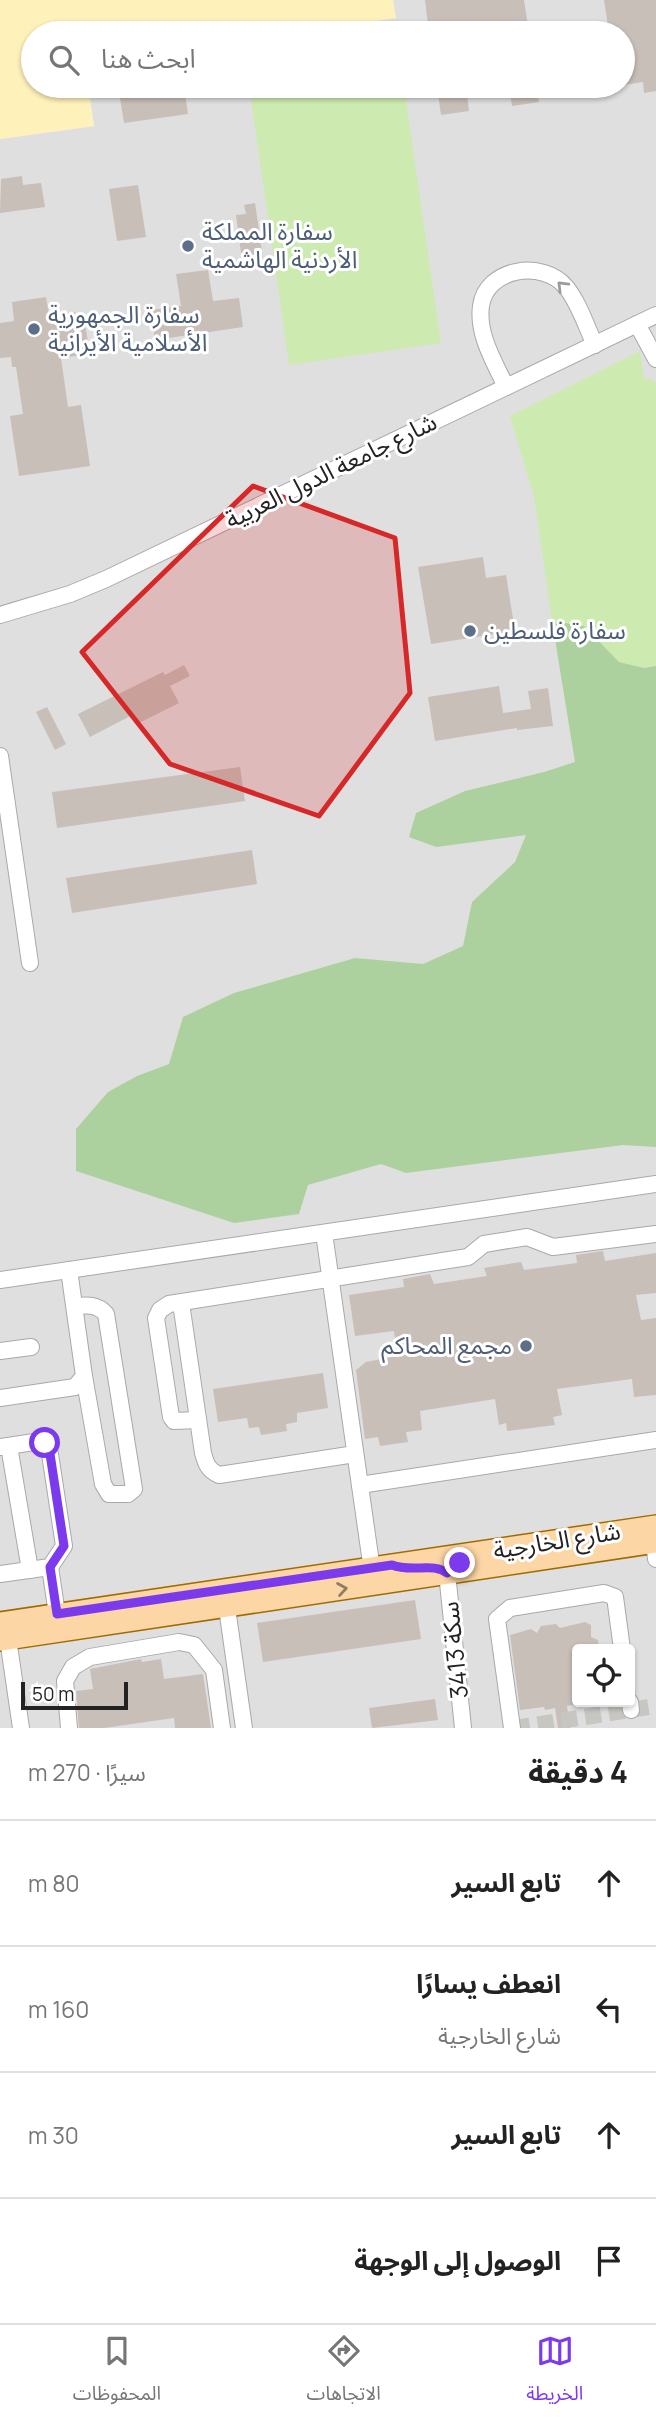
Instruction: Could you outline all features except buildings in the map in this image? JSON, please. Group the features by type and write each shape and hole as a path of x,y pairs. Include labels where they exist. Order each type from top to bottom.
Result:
{"main road":[{"name":"شارع الخارجية","path":"2,1635 227,1608 379,1573 592,1535 656,1542"},
{"name":"شارع الخارجية","path":"2,1635 57,1614 304,1578 437,1567 447,1573 656,1542"},
{"path":"447,1573 454,1565 490,1556 503,1549"},
{"path":"157,1600 176,1606 214,1603 227,1608 238,1599 289,1589 304,1578"},
{"path":"2,1635 113,1614 132,1603"}],"street":[{"path":"506,387 487,346 481,324 481,305 489,289 500,278 527,270 539,270 565,285 595,345"},
{"name":"شارع جامعة الدول العربية","path":"0,615 70,594 106,579 656,315"},
{"path":"637,324 656,359"},
{"path":"0,756 30,963"},
{"path":"0,1280 656,1184"},
{"path":"324,1233 360,1485 379,1573"},
{"path":"198,1420 179,1423 174,1422 171,1417 156,1318 159,1310 169,1304 331,1281 468,1257 484,1244 527,1237 553,1247 656,1234"},
{"path":"69,1270 83,1376 103,1484 109,1494 128,1494 134,1489 106,1314 102,1309 91,1305 75,1306"},
{"path":"181,1303 198,1420 206,1464 211,1471 219,1475 355,1454"},
{"path":"0,1352 31,1347"},
{"path":"0,1398 75,1387 83,1376"},
{"path":"360,1485 656,1440"},
{"path":"30,1570 4,1446 41,1441 48,1447 64,1546 50,1567 57,1614"},
{"path":"0,1574 50,1567"},
{"name":"سكة 3413","path":"447,1573 463,1728"},
{"path":"512,1728 496,1619 502,1613 510,1608 604,1593 612,1595 615,1597 621,1644"},
{"path":"227,1608 244,1728"},
{"path":"2,1635 21,1728"},
{"path":"69,1728 65,1682 73,1667 90,1657 179,1642 194,1645 214,1670 222,1728"}],"highlighted area":[{"path":"253,486 395,538 410,693 319,816 170,764 82,652"}],"shaded area":[{"path":"393,0 656,0 656,1728 0,1728 0,139 94,126 90,98 635,98 635,21 375,21 395,18"}],"green space":[{"path":"251,98 406,98 441,343 289,365"},
{"path":"640,351 644,378 656,382 656,666 644,668 619,662 584,626 552,621 534,497 510,416"},
{"path":"552,621 584,626 619,662 644,668 656,666 656,1147 623,1145 406,1173 381,1164 308,1185 299,1214 234,1223 76,1171 76,1129 108,1092 137,1076 169,1064 183,1017 234,993 355,958 423,964 463,946 472,902 515,862 526,835 436,847 409,837 416,813 465,791 575,762"}],"sand":[{"path":"0,0 393,0 396,18 376,21 21,21 21,98 90,98 94,126 0,139"}],"tunnel":[{"path":"514,1728 656,1706"}],"place":[{"name":"سفارة المملكة الأردنية الهاشمية","path":"188,246"},
{"name":"سفارة الجمهورية الأسلامية الأيرانية","path":"34,329"},
{"name":"سفارة فلسطين","path":"470,631"},
{"name":"مجمع المحاكم","path":"526,1346"}],"route":[{"path":"45,1443 50,1454 64,1546 50,1567 57,1614 392,1565 407,1570 437,1567 447,1573 450,1568 460,1563"}]}
